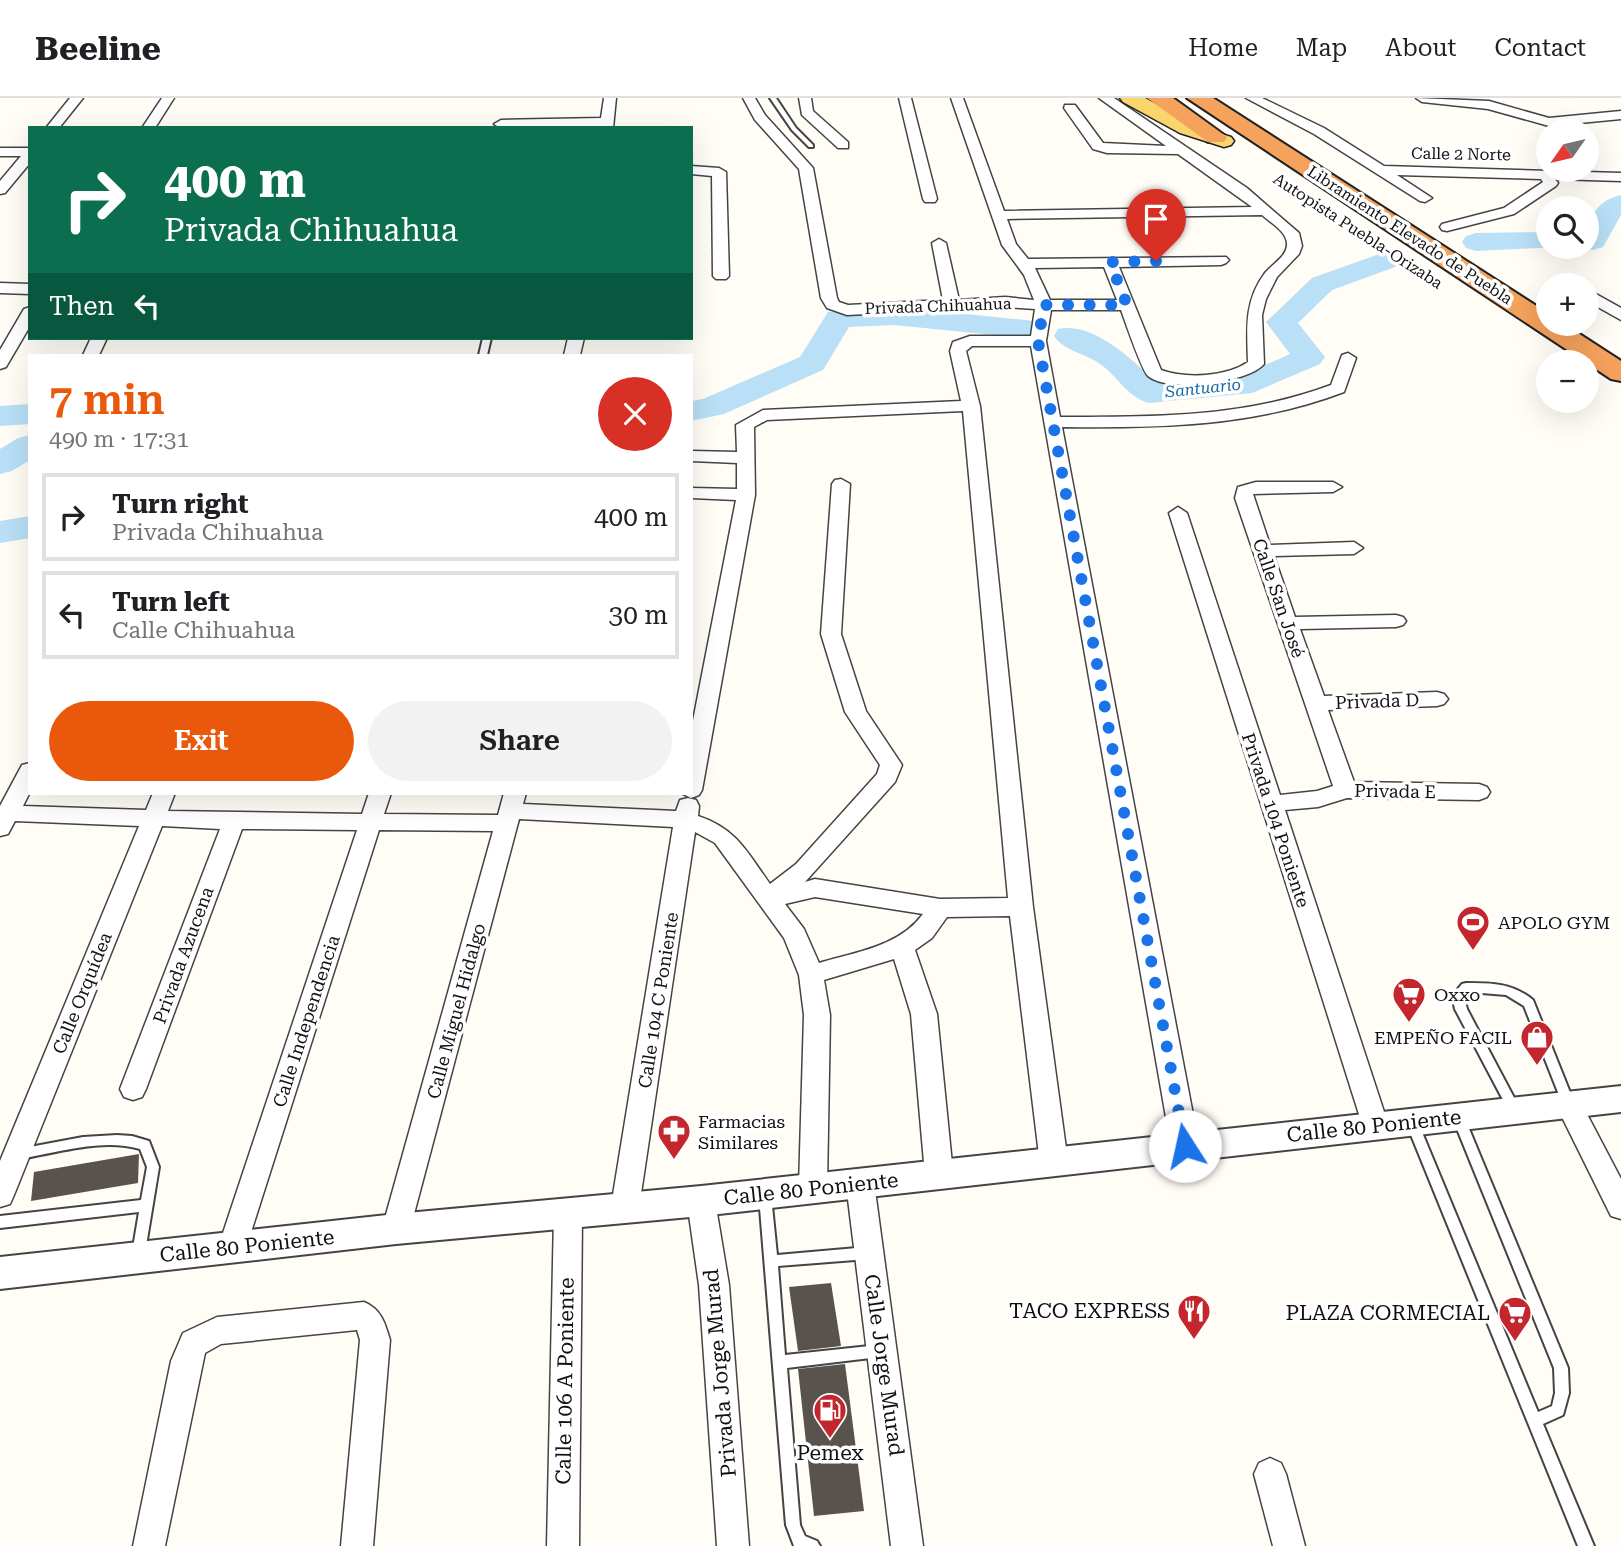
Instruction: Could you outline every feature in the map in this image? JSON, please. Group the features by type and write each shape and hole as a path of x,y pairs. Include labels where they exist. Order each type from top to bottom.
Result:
{"highway":[{"name":"Autopista Puebla-Orizaba","path":"1158,98 1276,177"},
{"name":"Libramiento Elevado de Puebla","path":"1177,98 1565,350"},
{"name":"Libramiento Elevado de Puebla","path":"1198,98 1614,382"},
{"name":"Autopista Puebla-Orizaba","path":"1207,98 1252,127 1303,152 1536,303"},
{"path":"1219,98 1303,152"},
{"path":"1578,336 1614,382"},
{"path":"1599,373 1614,382"}],"main road":[{"path":"1130,98 1187,129 1224,142"}],"street":[{"path":"54,126 77,98"},
{"path":"149,126 168,98"},
{"path":"501,124 607,125 610,98"},
{"name":"Privada Chihuahua","path":"749,98 766,125 806,168 829,298 833,305 848,310 1005,302 1127,305"},
{"path":"805,98 807,113 844,145"},
{"path":"905,98 930,199"},
{"path":"957,98 1009,245 1023,264 1044,305 1038,341 1185,1146"},
{"path":"1105,98 1242,191 1292,233 1294,246 1292,254 1271,275 1258,299 1254,315 1256,363 1240,374 1174,379 1161,377 1150,367 1110,262"},
{"path":"1252,98 1320,131 1425,198"},
{"path":"1422,98 1489,105 1549,122 1621,115"},
{"path":"1070,107 1098,146 1107,149 1184,150"},
{"path":"0,152 28,153"},
{"path":"0,190 28,155"},
{"path":"693,170 719,172 721,276"},
{"name":"Calle 2 Norte","path":"1384,170 1536,173"},
{"name":"Calle 2 Norte","path":"1600,176 1621,177"},
{"path":"1447,227 1508,211 1550,182"},
{"path":"997,215 1264,211"},
{"path":"939,243 952,304"},
{"path":"1023,264 1221,260"},
{"path":"0,289 28,289"},
{"path":"1599,301 1621,315"},
{"path":"0,364 28,315"},
{"path":"1038,341 970,341 960,345 958,351 971,406 1021,907 1054,1163"},
{"path":"1054,422 1186,422 1284,407 1308,401 1338,388 1348,358"},
{"name":"Calle 104 C Poniente","path":"693,780 746,495 745,425 763,415 971,406"},
{"path":"693,456 747,458"},
{"path":"768,899 804,870 887,777 891,765 856,712 831,634 841,484"},
{"name":"Calle San José","path":"1333,487 1256,487 1244,491 1244,498 1346,790"},
{"path":"693,493 746,495"},
{"name":"Privada 104 Poniente","path":"1178,513 1376,1127"},
{"path":"1262,551 1354,548"},
{"path":"1287,623 1396,621"},
{"name":"Privada D","path":"1316,703 1437,699"},
{"path":"28,773 4,820 153,817 234,821 371,820 511,809 686,820 709,828 723,837 794,934 811,975 817,1015 813,1187"},
{"name":"Privada E","path":"1270,804 1318,799 1346,790 1479,792"},
{"name":"Calle Orquídea","path":"0,1195 163,795"},
{"name":"Calle Independencia","path":"232,1248 379,795"},
{"name":"Calle 104 C Poniente","path":"625,1207 690,795"},
{"name":"Calle Miguel Hidalgo","path":"396,1229 511,809"},
{"name":"Privada Azucena","path":"133,1089 234,821"},
{"path":"768,899 815,888 940,908 1021,907"},
{"path":"811,975 902,947 923,932 940,908"},
{"path":"902,947 924,1014 939,1174"},
{"name":"Calle 80 Poniente","path":"0,1273 396,1229 701,1201 1621,1100"},
{"path":"1569,1105 1621,1207"},
{"name":"Calle Jorge Murad","path":"860,1183 907,1546"},
{"name":"Privada Jorge Murad","path":"701,1201 714,1285 733,1546"},
{"name":"Calle 106 A Poniente","path":"563,1546 568,1215"},
{"path":"149,1546 186,1361 194,1343 217,1331 364,1316 371,1326 375,1340 357,1546"},
{"path":"1270,1474 1289,1546"}],"lane":[{"path":"773,98 794,130 811,146"},
{"path":"1516,1111 1461,1009 1458,996 1466,987 1509,989 1520,994 1529,1003 1569,1105"},
{"path":"1458,1117 1562,1368 1562,1393 1558,1410 1535,1421"},
{"path":"1412,1123 1586,1546"},
{"path":"16,1154 112,1140 133,1140 145,1145 153,1167 138,1258"},
{"path":"764,1194 793,1525 800,1542 812,1546"},
{"path":"0,1222 147,1205"},
{"path":"770,1261 869,1253"},
{"path":"779,1362 882,1351"},
{"path":"889,1546 907,1546"}],"building":[{"path":"139,1154 138,1183 31,1201 34,1172"},
{"path":"831,1283 841,1346 798,1351 789,1287"},
{"name":"Pemex","path":"845,1364 864,1511 814,1516 798,1369"}],"waterway":[{"name":"Santuario","path":"1599,230 1611,208 1621,203"},
{"name":"Santuario","path":"1476,242 1536,241"},
{"name":"Santuario","path":"1069,336 1110,356 1149,393 1252,383 1309,357 1281,322 1322,284 1385,261"},
{"name":"Santuario","path":"693,411 712,407 812,363 839,318 894,316 1026,329"},
{"name":"Santuario","path":"0,416 28,414"},
{"name":"Santuario","path":"0,464 28,446"},
{"name":"Santuario","path":"0,532 28,527"}],"place":[{"name":"APOLO GYM","path":"1473,952"},
{"name":"Oxxo","path":"1409,1024"},
{"name":"EMPEÑO FACIL","path":"1537,1067"},
{"name":"Farmacias Similares","path":"674,1161"},
{"name":"TACO EXPRESS","path":"1194,1341"},
{"name":"PLAZA CORMECIAL","path":"1515,1343"},
{"name":"Pemex","path":"830,1440"}],"route":[{"path":"1156,261 1110,262 1127,305 1044,305 1038,341 1185,1146"}]}
